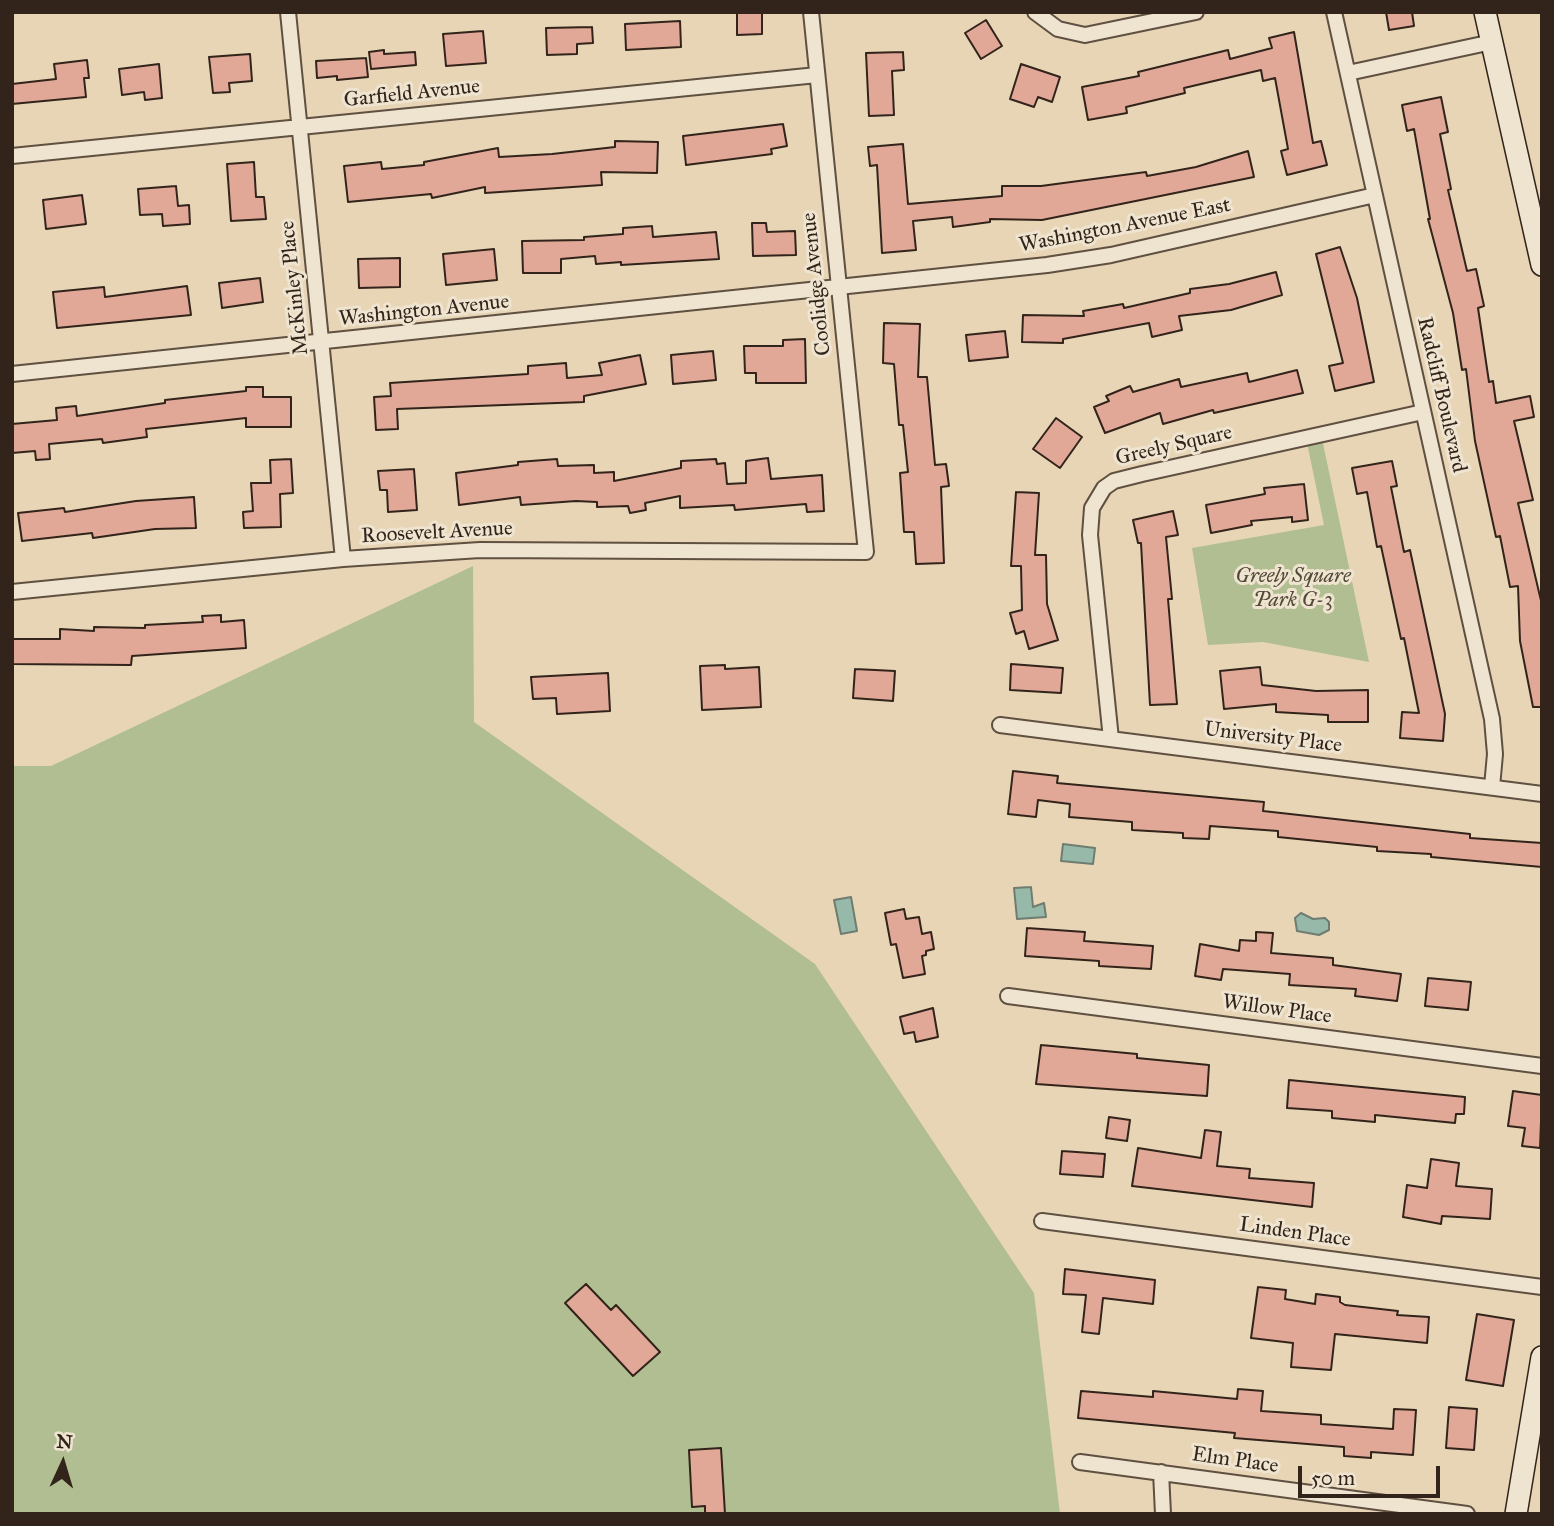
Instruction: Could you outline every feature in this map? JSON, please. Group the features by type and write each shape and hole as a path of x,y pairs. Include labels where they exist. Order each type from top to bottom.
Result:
{"main road":[{"path":"1485,12 1542,265"},
{"path":"1516,1514 1542,1357"}],"street":[{"name":"McKinley Place","path":"288,12 344,559"},
{"name":"Coolidge Avenue","path":"811,12 866,552"},
{"path":"1035,12 1058,29 1085,35 1196,12"},
{"name":"Radcliff Boulevard","path":"1334,12 1492,719 1495,754 1492,787"},
{"path":"1348,73 1492,42"},
{"name":"Garfield Avenue","path":"12,156 817,75"},
{"name":"Washington Avenue East","path":"839,289 1087,260 1375,195"},
{"name":"Washington Avenue","path":"12,374 839,289"},
{"name":"Greely Square","path":"1111,739 1090,535 1092,508 1104,488 1114,481 1142,474 1423,412"},
{"name":"Roosevelt Avenue","path":"12,592 344,559 480,550 866,552"},
{"name":"University Place","path":"1000,725 1542,794"},
{"name":"Willow Place","path":"1008,996 1542,1066"},
{"name":"Linden Place","path":"1042,1221 1542,1287"},
{"name":"Elm Place","path":"1080,1462 1467,1514"},
{"path":"1161,1472 1163,1514"}],"green space":[{"name":"Greely Square Park G-3","path":"1321,434 1369,662 1263,642 1208,645 1192,548 1324,525 1306,438"},
{"path":"473,566 474,722 815,964 1034,1293 1060,1514 12,1514 12,766 51,766"}],"shaded area":[{"path":"1063,844 1095,848 1093,864 1061,861"},
{"path":"1031,887 1033,907 1044,903 1046,917 1017,919 1014,888"},
{"path":"851,897 857,931 841,934 834,900"},
{"path":"1301,913 1313,919 1325,918 1329,922 1329,930 1319,935 1297,931 1295,918"}],"building":[{"path":"737,12 762,12 762,34 737,35"},
{"path":"1386,12 1412,12 1414,26 1389,30"},
{"path":"986,20 1002,46 981,59 965,33"},
{"path":"680,21 681,47 626,50 625,24"},
{"path":"592,27 593,43 577,44 577,54 547,55 546,28"},
{"path":"483,31 486,63 446,66 443,34"},
{"path":"1294,32 1313,143 1321,141 1327,165 1287,175 1281,151 1288,149 1275,78 1263,81 1261,70 1184,88 1185,93 1126,107 1127,113 1088,120 1082,87 1139,76 1138,72 1228,50 1230,59 1272,48 1269,38"},
{"path":"384,50 384,54 415,52 416,65 371,69 369,52"},
{"path":"903,52 904,70 892,71 894,115 869,116 866,53"},
{"path":"250,54 252,81 229,83 230,92 213,93 209,57"},
{"path":"366,58 368,77 337,80 337,76 317,78 316,61"},
{"path":"87,60 89,78 84,78 86,97 12,104 12,84 56,79 54,64"},
{"path":"159,64 162,98 145,100 144,92 122,95 119,69"},
{"path":"1021,64 1060,77 1052,102 1038,97 1034,107 1010,99"},
{"path":"1441,97 1448,132 1440,134 1451,189 1448,190 1467,271 1476,269 1484,306 1478,308 1489,382 1493,381 1496,403 1530,396 1534,417 1514,421 1533,500 1518,503 1542,605 1542,707 1533,707 1520,641 1518,586 1510,587 1500,536 1496,537 1475,441 1466,369 1462,370 1453,313 1428,219 1414,129 1407,131 1402,105"},
{"path":"783,124 787,146 771,149 772,154 686,165 683,136"},
{"path":"615,141 658,142 657,173 601,172 602,185 485,193 485,187 432,198 431,194 348,202 344,166 381,162 382,169 424,165 424,162 498,148 499,157 552,154 615,147"},
{"path":"903,144 908,204 1002,196 1002,186 1041,186 1146,172 1147,176 1196,167 1248,151 1254,177 1042,220 990,219 990,222 953,227 952,217 913,221 916,250 882,253 877,165 870,166 868,147"},
{"path":"254,162 256,197 264,197 266,219 231,221 227,164"},
{"path":"176,186 178,206 189,205 190,224 163,226 162,214 140,215 138,189"},
{"path":"82,195 86,224 46,229 43,200"},
{"path":"752,223 766,223 767,232 795,231 796,255 753,256"},
{"path":"652,226 653,237 716,232 719,259 621,265 621,262 596,264 595,256 561,259 561,273 523,273 522,241 584,240 584,237 623,234 623,228"},
{"path":"1340,247 1357,298 1374,382 1335,391 1329,366 1343,363 1316,254"},
{"path":"494,249 497,280 446,285 443,254"},
{"path":"400,258 400,287 359,288 358,259"},
{"path":"1276,272 1282,295 1231,310 1179,316 1182,330 1152,337 1149,323 1063,339 1063,343 1022,342 1023,315 1084,316 1083,311 1123,304 1124,308 1190,293 1190,289 1229,284"},
{"path":"260,278 263,302 222,308 219,283"},
{"path":"187,286 191,315 57,328 53,292 104,287 105,297"},
{"path":"884,323 920,324 918,377 927,377 935,465 946,464 949,486 941,487 944,563 916,564 914,532 904,532 900,473 908,472 903,425 899,425 894,364 883,363"},
{"path":"1005,331 1008,357 969,361 966,335"},
{"path":"805,339 806,383 756,383 756,373 745,373 744,346 783,346 783,340"},
{"path":"713,351 716,380 673,384 671,355"},
{"path":"640,355 646,384 584,396 584,402 397,409 398,429 376,430 374,397 391,396 390,383 528,374 528,366 566,363 567,378 602,375 599,363"},
{"path":"1297,370 1303,393 1214,413 1213,410 1163,424 1160,413 1105,433 1094,407 1109,401 1106,396 1130,386 1133,392 1179,379 1181,387 1247,373 1249,382"},
{"path":"246,387 263,387 263,397 291,397 291,427 246,427 246,418 146,429 147,437 103,443 102,439 49,444 50,459 36,460 35,451 12,453 12,424 57,420 56,408 76,406 77,416 165,403 165,400 246,391"},
{"path":"1056,418 1082,437 1060,468 1033,449"},
{"path":"768,458 771,479 822,475 824,511 807,512 806,504 735,510 734,505 680,508 680,496 645,503 646,510 630,513 628,506 597,507 597,502 521,505 520,497 459,505 456,473 518,465 518,462 557,459 558,466 594,465 594,473 614,472 614,481 681,468 681,461 716,459 717,464 725,463 727,484 746,483 746,461"},
{"path":"291,459 293,493 280,494 281,527 244,528 243,512 253,511 251,483 271,483 270,460"},
{"path":"1392,461 1397,486 1391,487 1404,552 1410,550 1445,714 1443,741 1400,738 1402,712 1419,713 1381,546 1377,547 1367,492 1357,494 1352,468"},
{"path":"414,469 417,510 388,512 387,490 380,490 378,471"},
{"path":"1304,484 1308,520 1292,522 1292,517 1251,521 1252,525 1211,533 1206,505 1265,494 1264,488"},
{"path":"1016,492 1039,493 1035,555 1046,555 1047,604 1058,640 1029,649 1024,631 1016,634 1010,613 1022,610 1021,566 1011,566"},
{"path":"194,497 196,528 155,529 93,538 92,533 22,541 18,513 64,508 65,512 136,501"},
{"path":"1173,511 1178,535 1166,537 1177,704 1150,705 1141,543 1138,543 1133,520"},
{"path":"221,615 221,622 244,620 246,648 132,656 131,665 12,664 12,639 60,639 60,629 94,631 94,627 145,628 145,625 203,622 202,616"},
{"path":"1011,664 1063,668 1061,693 1010,690"},
{"path":"725,665 725,669 759,667 761,707 702,710 700,666"},
{"path":"1260,667 1262,685 1316,691 1368,690 1368,722 1328,722 1328,715 1276,712 1276,704 1224,709 1220,671"},
{"path":"855,669 895,671 893,701 853,698"},
{"path":"608,673 610,711 557,714 556,698 533,699 531,677"},
{"path":"1013,771 1058,776 1057,783 1264,802 1263,811 1470,834 1470,838 1542,843 1542,867 1431,857 1431,854 1377,851 1377,847 1278,837 1278,831 1210,826 1209,839 1183,838 1183,833 1132,830 1132,822 1069,817 1070,804 1038,800 1036,817 1008,814"},
{"path":"904,909 906,919 919,917 922,934 931,932 934,949 926,951 926,955 922,956 925,974 903,978 896,944 891,945 885,913"},
{"path":"1027,928 1085,932 1084,941 1153,946 1151,969 1099,966 1099,961 1025,956"},
{"path":"1256,932 1273,933 1271,953 1333,958 1333,965 1401,974 1397,1001 1355,996 1356,989 1289,985 1290,974 1223,969 1221,980 1195,976 1200,944 1239,951 1240,940 1256,941"},
{"path":"1428,978 1471,982 1468,1010 1425,1006"},
{"path":"933,1008 938,1037 916,1042 914,1032 904,1034 900,1017"},
{"path":"1041,1045 1137,1054 1137,1058 1209,1065 1207,1096 1036,1084"},
{"path":"1289,1080 1465,1097 1464,1114 1456,1114 1455,1123 1375,1115 1375,1122 1332,1118 1332,1111 1287,1108"},
{"path":"1513,1091 1542,1095 1540,1148 1522,1146 1525,1128 1508,1126"},
{"path":"1109,1117 1130,1120 1127,1141 1106,1138"},
{"path":"1205,1130 1221,1132 1217,1166 1250,1169 1249,1178 1314,1183 1312,1207 1132,1186 1138,1148 1201,1158"},
{"path":"1062,1151 1105,1154 1103,1177 1060,1174"},
{"path":"1431,1159 1459,1163 1456,1186 1492,1189 1490,1219 1442,1216 1441,1224 1403,1217 1407,1185 1427,1188"},
{"path":"1065,1269 1155,1280 1153,1304 1103,1298 1099,1334 1082,1332 1086,1295 1063,1294"},
{"path":"586,1284 611,1310 616,1305 660,1352 633,1376 565,1303"},
{"path":"1258,1287 1286,1290 1285,1299 1315,1304 1316,1294 1340,1297 1340,1302 1345,1305 1398,1311 1397,1315 1429,1317 1427,1343 1335,1334 1331,1370 1291,1367 1293,1343 1251,1338"},
{"path":"1477,1314 1514,1320 1503,1386 1466,1380"},
{"path":"1238,1389 1263,1391 1261,1411 1321,1415 1321,1424 1393,1429 1394,1409 1416,1410 1413,1455 1371,1452 1371,1458 1344,1456 1344,1447 1234,1438 1235,1433 1078,1418 1081,1391 1153,1397 1153,1391 1237,1399"},
{"path":"1449,1407 1477,1409 1474,1450 1446,1448"},
{"path":"721,1448 725,1514 705,1514 705,1506 692,1507 689,1450"}]}
